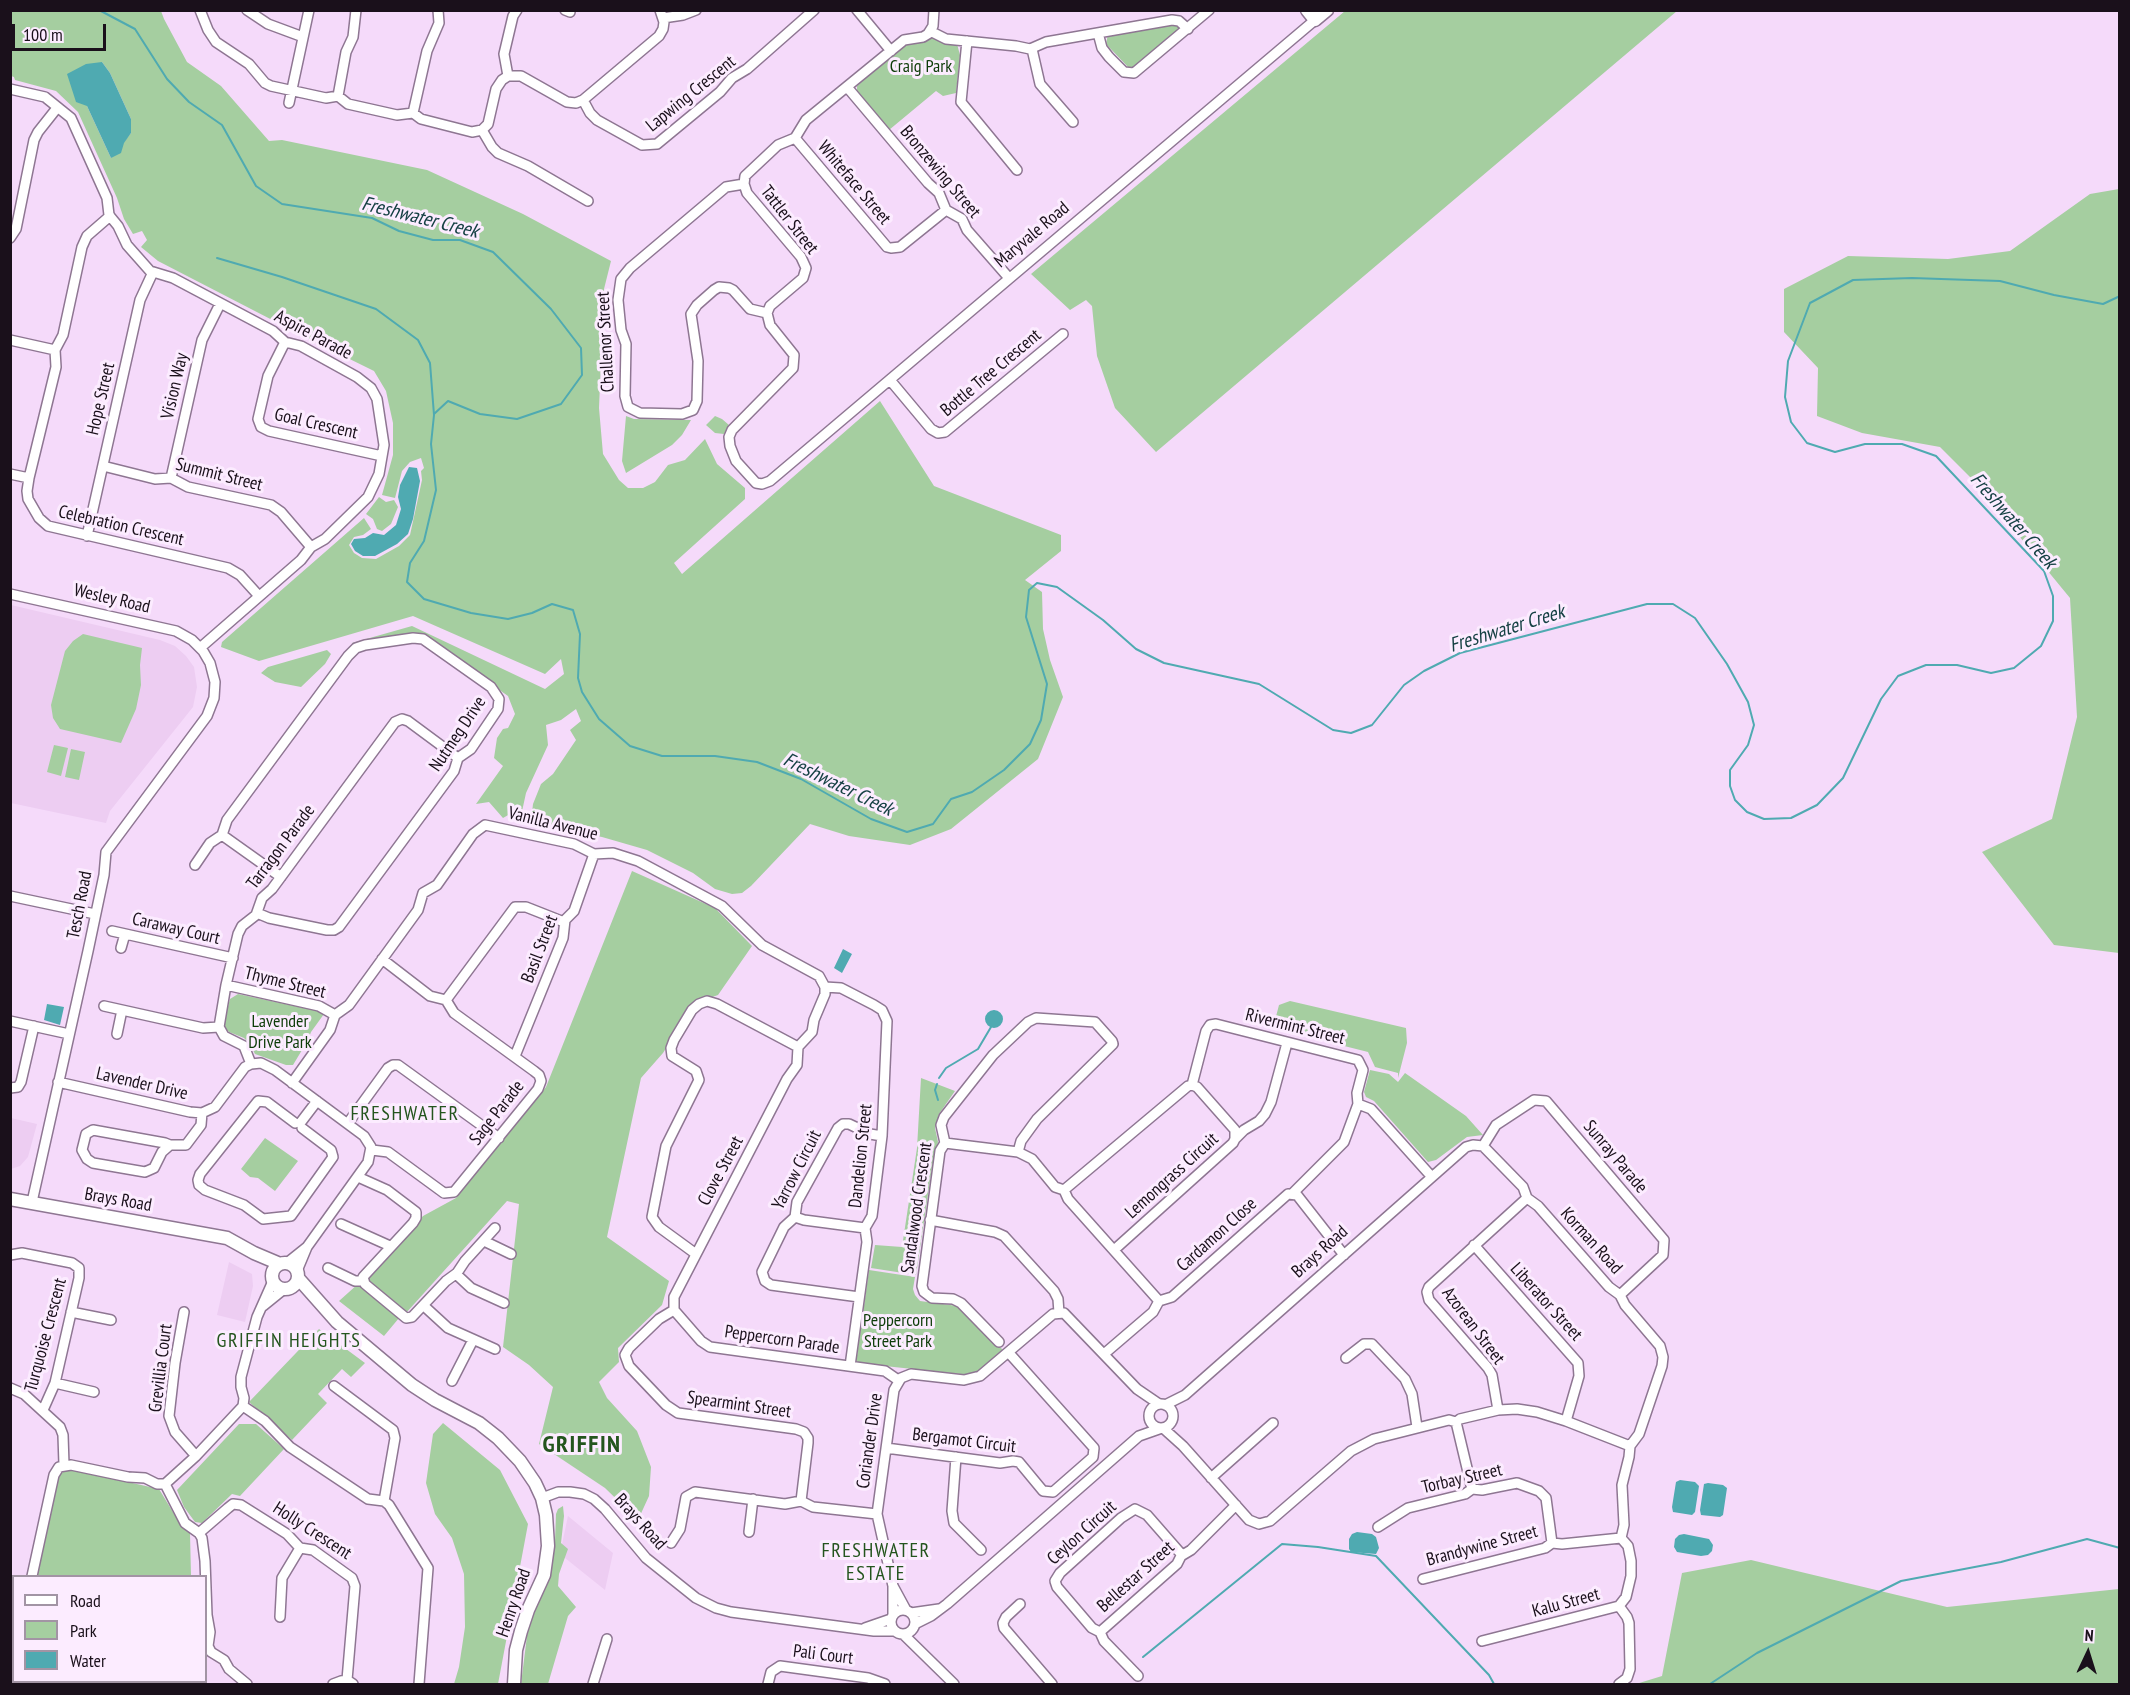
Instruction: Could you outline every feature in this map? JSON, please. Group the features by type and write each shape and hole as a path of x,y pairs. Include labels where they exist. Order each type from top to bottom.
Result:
{"main road":[{"name":"Brays Road","path":"10,1199 232,1240 254,1253 291,1269 337,1323 412,1385 479,1423 493,1434 520,1461 542,1498"},
{"name":"Brays Road","path":"218,1237 258,1262 273,1278"},
{"path":"275,1269 291,1269 295,1284 286,1288 277,1286 273,1278 275,1269"},
{"name":"Brays Road","path":"286,1288 305,1297 337,1323"},
{"name":"Henry Road","path":"514,1684 516,1650 521,1631 546,1566 547,1526 542,1498"}],"street":[{"path":"200,10 210,36 249,64 265,83 326,98 338,96"},
{"path":"247,10 268,24 303,37"},
{"path":"289,103 295,92 309,10"},
{"path":"338,96 356,10"},
{"path":"413,113 428,46 439,22 438,10"},
{"path":"508,76 504,54 513,16 517,10"},
{"path":"338,96 354,105 397,115 413,113 422,119 468,132 482,130 489,121 498,86 508,76 521,76 567,102 583,100 656,39 663,29 661,14 683,15 696,10"},
{"name":"Lapwing Crescent","path":"583,100 597,120 642,146 657,144 720,92 732,78 747,69 811,15 814,10"},
{"path":"857,10 891,51"},
{"path":"934,10 930,31 943,38 1032,49 1046,42 1175,20 1188,29"},
{"path":"1098,33 1102,48 1109,57 1124,72 1130,74 1138,71 1209,10"},
{"name":"Maryvale Road","path":"767,313 770,325 794,355 794,363 790,372 732,430 729,437 736,461 752,480 759,484 770,481 890,380 1317,14"},
{"name":"Tattler Street","path":"767,313 770,306 803,278 806,268 801,257 747,193 744,184 747,173 775,147 795,138 806,120 904,40 922,37 930,31"},
{"path":"966,41 961,102 1017,170"},
{"path":"1032,49 1040,84 1072,122"},
{"name":"Bronzewing Street","path":"847,87 939,193 946,210 962,219 967,230 1009,278"},
{"name":"Aspire Parade","path":"10,89 42,96 73,120 107,198 110,216 118,226 127,245 153,272 173,278 273,331 285,342 301,346 363,380 377,399 384,440 379,474 365,502 326,539 311,547 302,560 200,648"},
{"path":"10,238 15,229 34,140 57,108"},
{"path":"482,130 498,153 528,166 588,201"},
{"name":"Whiteface Street","path":"795,138 887,247 900,247 946,210"},
{"name":"Challenor Street","path":"744,184 726,187 630,268 621,279 618,300 621,330 626,344 625,396 628,407 640,413 682,414 693,410 697,401 698,361 691,314 697,305 714,290 719,287 729,288 750,309 767,313"},
{"name":"Celebration Crescent","path":"110,216 90,233 83,243 63,335 55,350 56,367 29,478 28,499 42,522 52,527 228,568 240,574 259,596"},
{"name":"Hope Street","path":"87,536 140,300 153,272"},
{"name":"Vision Way","path":"171,478 202,340 220,304"},
{"name":"Bottle Tree Crescent","path":"890,380 931,429 938,433 945,432 1063,334"},
{"path":"10,340 55,350"},
{"name":"Goal Crescent","path":"285,342 268,376 258,419 261,427 269,431 382,456"},
{"name":"Summit Street","path":"103,466 155,479 171,478 188,487 271,505 281,512 311,547"},
{"path":"10,474 29,478"},
{"name":"Wesley Road","path":"10,594 171,629 188,637 200,648"},
{"name":"Nutmeg Drive","path":"195,865 210,843 222,835 227,820 348,656 360,646 413,638 423,639 491,687 499,699 498,709 471,749 458,758 453,773 338,928 327,930 257,913"},
{"name":"Tesch Road","path":"32,1202 109,846 211,709 215,693 214,677 210,663 200,648"},
{"name":"Tarragon Parade","path":"219,1027 226,985 240,928 257,913 261,900 270,892 395,722 408,721 458,758"},
{"name":"Vanilla Avenue","path":"292,1083 330,1030 335,1015 349,1005 418,910 423,893 436,885 473,834 483,826 496,826 574,844 594,854 610,852 632,859 716,902 762,945 819,976 825,987"},
{"path":"222,835 281,877"},
{"name":"Basil Street","path":"514,1056 563,938 564,922 574,911 594,854"},
{"path":"10,896 95,914"},
{"path":"446,1000 515,907 526,907 564,922"},
{"name":"Caraway Court","path":"112,931 233,958"},
{"path":"121,948 124,934"},
{"name":"Sage Parade","path":"372,1150 388,1152 442,1191 450,1194 458,1189 538,1089 541,1081 537,1073 454,1013 446,1000 432,997 382,959"},
{"name":"Thyme Street","path":"226,985 319,1006 335,1015"},
{"name":"Clove Street","path":"674,1310 674,1297 787,1079 797,1065 798,1047 812,1032 814,1020 825,994 825,987"},
{"name":"Dandelion Street","path":"825,987 841,988 877,1006 886,1018 882,1136 872,1216 865,1228 867,1244 850,1366"},
{"path":"696,1254 659,1227 652,1217 666,1146 699,1080 696,1071 672,1056 670,1048 692,1010 707,1001 717,1004 798,1047"},
{"path":"104,1006 202,1028 219,1027 224,1036 244,1046 251,1064 265,1064 367,1138 372,1150 368,1162 291,1269"},
{"path":"117,1034 122,1010"},
{"name":"Sandalwood Crescent","path":"999,1342 961,1303 953,1299 932,1298 924,1292 922,1286 939,1151 945,1143 941,1125 944,1116 993,1055 1028,1022 1036,1018 1095,1022 1113,1044 1037,1119 1021,1141 1018,1152"},
{"path":"10,1021 69,1034"},
{"name":"Rivermint Street","path":"1192,1085 1206,1031 1210,1025 1216,1024 1358,1060 1363,1070 1356,1093 1358,1104 1344,1142 1292,1194"},
{"path":"10,1088 18,1088 21,1082 34,1026"},
{"path":"1235,1139 1259,1121 1271,1102 1287,1043"},
{"name":"Lavender Drive","path":"58,1082 202,1113 215,1107 242,1070 251,1064"},
{"path":"348,1123 388,1068 398,1065 498,1138"},
{"path":"1064,1190 1181,1090 1192,1085"},
{"name":"Lemongrass Circuit","path":"1114,1250 1235,1139 1234,1130 1197,1087 1192,1085"},
{"path":"261,1100 265,1102 299,1124 332,1150 334,1156 291,1216 262,1219 244,1205 200,1187 199,1176 256,1102 261,1100"},
{"name":"Sunray Parade","path":"1483,1146 1496,1125 1534,1100 1546,1101 1664,1240 1663,1255 1620,1295"},
{"path":"299,1124 317,1101"},
{"path":"1358,1104 1371,1109 1431,1176"},
{"path":"170,1145 162,1152 154,1168 145,1172 93,1163 87,1160 82,1150 86,1134 93,1130 170,1145 188,1144 201,1125 202,1113"},
{"name":"Yarrow Circuit","path":"860,1297 771,1285 765,1281 762,1274 784,1227 795,1217 798,1200 839,1126 849,1124 870,1134 882,1136"},
{"path":"156,1141 162,1152"},
{"path":"945,1143 1018,1152 1032,1159 1055,1187 1064,1190 1068,1200 1159,1301"},
{"name":"Brays Road","path":"1162,1404 1185,1395 1466,1147 1483,1146"},
{"name":"Korman Road","path":"1483,1146 1523,1187 1527,1198 1538,1206 1609,1287 1620,1295 1625,1305 1660,1346 1662,1364"},
{"path":"358,1176 387,1190 416,1212 413,1223 364,1274 363,1281"},
{"name":"Cardamon Close","path":"1104,1354 1153,1312 1159,1301 1172,1298 1288,1194 1292,1194"},
{"path":"1292,1194 1297,1195 1344,1255"},
{"name":"Azorean Street","path":"1498,1410 1492,1375 1488,1368 1427,1296 1429,1287 1527,1198"},
{"path":"795,1217 865,1228"},
{"path":"930,1220 995,1232 1004,1236 1054,1291 1059,1299 1059,1313 1064,1313 1072,1320 1137,1389 1144,1400 1151,1424 1161,1428 1184,1446 1249,1520 1259,1524 1270,1521 1351,1451 1374,1439 1449,1420 1456,1422 1498,1410 1517,1409 1566,1421 1630,1446"},
{"path":"341,1224 390,1246"},
{"path":"328,1268 355,1281 363,1281 406,1318 412,1317 446,1281 456,1274 495,1228"},
{"path":"484,1241 511,1254"},
{"name":"Liberator Street","path":"1474,1245 1578,1363 1579,1376 1566,1421"},
{"name":"Turquoise Crescent","path":"10,1255 22,1252 72,1263 79,1268 79,1278 55,1383 43,1410"},
{"path":"456,1274 471,1288 504,1303"},
{"path":"32,1575 54,1475 59,1467 71,1465 128,1477 145,1478 157,1484 165,1484 196,1456 243,1406 241,1377 257,1317 273,1278"},
{"path":"263,1306 286,1288"},
{"path":"424,1306 444,1326 495,1349"},
{"name":"Spearmint Street","path":"674,1310 662,1317 629,1348 625,1356 629,1366 666,1405 678,1413 804,1432 808,1443 801,1501"},
{"name":"Peppercorn Parade","path":"674,1310 701,1341 710,1347 886,1371 898,1380"},
{"path":"71,1311 111,1320"},
{"name":"Grevillia Court","path":"184,1312 169,1416 175,1432 196,1456"},
{"name":"Coriander Drive","path":"892,1617 893,1586 877,1514 894,1390 898,1380 911,1374 964,1380 980,1376 1053,1314 1059,1313"},
{"path":"452,1381 473,1340"},
{"path":"1346,1358 1364,1344 1372,1344 1405,1379 1412,1394 1418,1427"},
{"name":"Bergamot Circuit","path":"886,1448 1000,1463 1019,1462 1043,1491 1053,1492 1093,1457 1094,1448 1009,1353"},
{"name":"Kalu Street","path":"1482,1641 1619,1606 1626,1598 1631,1576 1628,1546 1622,1538 1624,1525 1622,1485 1630,1446 1639,1434 1662,1364"},
{"path":"55,1383 94,1392"},
{"path":"334,1386 393,1430 395,1438 384,1501"},
{"path":"10,1388 20,1391 62,1430 64,1465"},
{"path":"1137,1389 1171,1409 1184,1446"},
{"name":"Brays Road","path":"1173,1418 1185,1395"},
{"path":"1139,1436 1152,1408 1162,1404"},
{"path":"243,1406 265,1421 290,1447 368,1499 384,1501 389,1505 428,1568 419,1684"},
{"path":"904,1635 931,1616 1139,1436 1161,1428 1173,1418"},
{"path":"1456,1422 1472,1490"},
{"path":"1211,1478 1273,1423"},
{"path":"956,1457 952,1510 954,1523 981,1550"},
{"name":"Torbay Street","path":"1378,1527 1408,1508 1465,1494 1472,1490 1517,1483 1539,1491 1546,1498 1552,1543"},
{"path":"165,1484 185,1522 199,1533 206,1575"},
{"name":"Brays Road","path":"542,1498 558,1492 570,1491 594,1499 646,1558 688,1592 709,1605 731,1612 874,1631 894,1631"},
{"path":"671,1543 680,1529 685,1499 690,1493 698,1492 785,1504 801,1501 815,1507 877,1514"},
{"path":"749,1532 753,1499"},
{"name":"Holly Crescent","path":"199,1533 233,1504 241,1505 287,1534 300,1548 313,1550 352,1578 355,1586 350,1682"},
{"name":"Bellestar Street","path":"1138,1676 1104,1641 1100,1632 1177,1563 1182,1555 1191,1550 1236,1504"},
{"name":"Ceylon Circuit","path":"1100,1632 1092,1628 1057,1587 1055,1581 1060,1573 1121,1518 1136,1509 1147,1515 1182,1555"},
{"name":"Brandywine Street","path":"1423,1579 1545,1548 1552,1543 1622,1538"},
{"path":"280,1617 282,1578 300,1548"},
{"name":"Coriander Drive","path":"893,1586 908,1612"},
{"path":"1020,1604 1006,1617 1003,1623 1004,1629 1052,1684"},
{"path":"1619,1606 1629,1623 1630,1669 1627,1678 1619,1684"},
{"path":"939,1609 899,1611 892,1617 891,1625 894,1631 904,1635 920,1648 954,1684"},
{"path":"908,1612 920,1648"},
{"path":"207,1615 210,1632 208,1646 211,1652 224,1660 229,1669 247,1684"},
{"name":"Brays Road","path":"865,1628 892,1617"},
{"path":"592,1684 607,1639"},
{"name":"Pali Court","path":"768,1684 771,1672 780,1666 868,1678 885,1684"},
{"path":"333,1684 350,1682"}],"shaded area":[{"path":"11,605 160,640 175,646 194,667 197,687 193,707 110,811 106,823 11,803"},
{"path":"11,1118 37,1124 28,1157 20,1166 11,1169"},
{"path":"229,1262 252,1274 253,1286 245,1322 217,1315"},
{"path":"568,1516 613,1553 605,1590 560,1554"}],"green space":[{"path":"10,11 161,11 187,62 221,86 269,141 282,140 427,170 523,214 611,261 604,289 599,408 603,454 619,480 628,488 643,488 655,482 668,465 685,460 705,439 717,464 745,488 745,499 674,563 682,574 880,401 934,486 1061,535 1061,551 1025,580 1042,592 1043,629 1050,660 1063,697 1038,759 951,829 910,845 849,836 810,824 751,886 742,893 732,894 715,889 693,873 647,850 602,837 546,826 532,813 541,784 553,774 576,740 570,730 581,721 576,709 561,720 546,725 548,745 526,793 521,816 510,814 503,818 489,802 476,804 503,766 494,758 497,738 503,729 508,728 515,714 508,696 430,641 354,646 352,643 412,626 545,689 564,674 561,659 545,674 413,616 259,661 221,647 222,642 364,518 371,529 363,535 354,537 349,545 354,553 362,558 376,559 399,546 410,535 422,480 421,471 424,468 421,458 410,462 402,471 395,498 382,495 393,455 393,423 386,391 374,371 158,261 141,247 147,240 142,231 133,234 124,219 117,198 78,112 56,91 15,80 11,76","holes":["102,62 110,73 131,119 131,133 111,158 87,106"]},
{"path":"1345,11 1677,11 1156,452 1115,408 1097,356 1092,306 1086,300 1070,310 1031,274"},
{"path":"1174,21 1182,29 1137,68 1128,67 1106,44 1108,34"},
{"name":"Craig Park","path":"931,35 957,44 960,55 956,93 943,96 936,91 889,130 857,92 857,86 909,39"},
{"path":"2120,189 2119,953 2054,945 1982,852 2052,819 2077,717 2070,598 1973,480 1940,447 1862,433 1817,416 1818,368 1784,332 1784,289 1848,256 1948,259 2010,251 2090,194"},
{"path":"626,416 634,419 691,420 682,435 672,445 626,473 622,461"},
{"path":"715,416 729,425 724,434 715,433 706,425"},
{"path":"379,497 386,502 394,500 398,507 391,524 382,531 377,529 373,519 366,514"},
{"path":"83,634 142,648 141,685 136,709 121,743 60,729 53,718 51,705 65,651"},
{"path":"327,650 331,654 325,664 301,687 275,682 261,673 268,667"},
{"path":"54,745 68,748 61,776 47,772"},
{"path":"71,749 85,752 79,780 65,777"},
{"path":"632,871 715,908 752,946 718,995 695,1003 663,1053 641,1078 607,1237 669,1281 662,1305 618,1348 619,1362 599,1382 607,1398 637,1431 651,1467 649,1496 638,1520 605,1488 539,1444 553,1387 529,1365 503,1347 519,1204 507,1201 406,1313 366,1279 423,1216 456,1198 546,1087"},
{"name":"Lavender Drive Park","path":"238,994 324,1014 293,1065 286,1065 255,1054 244,1038 225,1028 224,1022 230,999"},
{"path":"1290,1001 1406,1028 1407,1043 1398,1078 1398,1073 1375,1067 1368,1052 1273,1028 1279,1005"},
{"path":"1370,1070 1389,1074 1398,1082 1405,1073 1466,1116 1483,1135 1467,1137 1436,1160 1428,1162 1374,1101 1366,1097 1364,1092"},
{"path":"921,1078 955,1091 939,1114 935,1128 938,1142 932,1167 916,1275 871,1268 875,1245 902,1247 917,1148"},
{"path":"265,1138 298,1161 275,1191 258,1178 250,1177 241,1169"},
{"name":"Peppercorn Street Park","path":"869,1270 915,1277 913,1289 920,1301 958,1306 1003,1350 977,1372 970,1375 856,1363"},
{"path":"358,1284 399,1318 384,1336 339,1301"},
{"path":"319,1329 365,1363 351,1377 342,1369 318,1394 327,1403 292,1440 249,1402"},
{"path":"443,1423 500,1470 528,1524 498,1684 454,1684 465,1627 464,1574 452,1538 435,1514 426,1483 433,1434"},
{"path":"239,1424 256,1424 284,1449 240,1496 232,1494 202,1523 195,1522 184,1507 177,1490"},
{"path":"70,1469 159,1489 182,1527 190,1533 191,1575 36,1575 59,1474"},
{"path":"563,1506 561,1543 568,1549 559,1574 558,1586 576,1607 568,1616 548,1684 521,1684 528,1628 550,1571 555,1541 556,1514"},
{"path":"1751,1560 1947,1607 2119,1589 2119,1684 1636,1684 1662,1676 1682,1573"},
{"path":"10,1590 12,1590 12,1683 194,1683 194,1684 11,1684"}],"water":[{"path":"102,62 110,73 131,119 131,133 121,153 111,158 87,106 76,102 67,74 86,64"},
{"path":"409,467 417,468 420,481 408,534 397,544 375,556 363,556 355,551 351,544 354,539 365,538 373,533 384,535 396,525 401,509 398,497 400,485"},
{"path":"843,949 852,954 842,973 834,968"},
{"path":"47,1004 64,1007 60,1025 44,1020"},
{"path":"994,1010 1000,1013 1003,1019 1000,1025 994,1028 988,1025 985,1019 988,1013"},
{"path":"1680,1480 1695,1482 1699,1486 1695,1512 1692,1515 1673,1512 1676,1482"},
{"path":"1704,1484 1723,1485 1727,1488 1723,1515 1720,1517 1701,1515"},
{"path":"1357,1532 1372,1534 1376,1537 1379,1548 1376,1554 1351,1552 1349,1539"},
{"path":"1684,1534 1709,1539 1713,1545 1712,1551 1708,1555 1701,1556 1677,1552 1674,1547 1675,1539"}],"waterway":[{"name":"Freshwater Creek","path":"99,10 135,29 167,79 189,102 222,125 256,186 282,204 372,218 399,231 433,240 460,240 493,252 551,309 581,348 582,375 561,404 517,419 480,414 448,401 434,414"},
{"name":"Freshwater Creek","path":"217,258 376,309 418,340 430,363 434,415 431,444 436,490 424,541 410,563 407,582 424,599 471,613 508,619 532,613 552,604 573,610 580,634 578,678 582,692 599,719 630,746 662,756 715,756 757,762 801,779 871,819 907,832 933,824 951,799 972,792 1004,770 1030,744 1041,720 1047,684 1026,617 1029,590 1037,583 1057,587 1103,620 1136,649 1164,663 1259,684 1333,730 1351,733 1372,725 1404,685 1424,671 1460,653 1647,604 1673,604 1695,618 1727,664 1748,702 1754,725 1748,745 1730,770 1730,786 1735,800 1747,812 1764,819 1791,818 1817,805 1843,778 1881,699 1898,676 1926,665 1957,665 1991,673 2014,668 2041,646 2053,621 2053,596 2044,571 1936,456 1902,444 1865,444 1835,452 1807,443 1791,422 1785,397 1788,361 1810,303 1853,280 1912,278 2000,281 2054,295 2103,304 2120,296"},
{"path":"939,1078 946,1068 978,1049 991,1027"},
{"path":"937,1084 935,1090 938,1100"},
{"path":"1710,1684 1757,1653 1901,1581 2001,1562 2087,1539 2120,1548"},
{"path":"1143,1657 1282,1544 1376,1556 1489,1675 1494,1684"}],"district":[{"name":"FRESHWATER","path":"405,1114"},
{"name":"GRIFFIN HEIGHTS","path":"289,1341"},
{"name":"GRIFFIN","path":"582,1445"},
{"name":"FRESHWATER ESTATE","path":"876,1562"}]}
